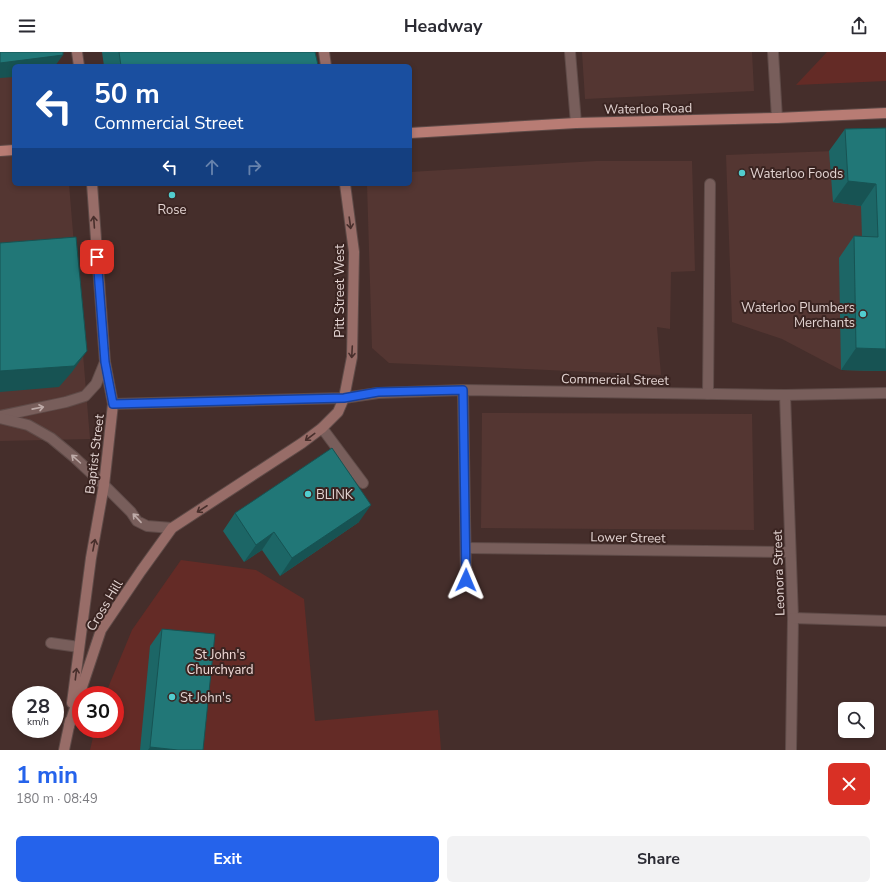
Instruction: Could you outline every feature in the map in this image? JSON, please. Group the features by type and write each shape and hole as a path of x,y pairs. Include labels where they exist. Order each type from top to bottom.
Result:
{"main road":[{"path":"77,52 79,64"},
{"path":"324,52 326,64"},
{"name":"Waterloo Road","path":"412,133 576,123 886,114"},
{"path":"0,151 12,150"},
{"name":"Baptist Street","path":"69,726 91,558 104,486 113,404 105,362 92,186"},
{"name":"Pitt Street West","path":"344,398 352,357 354,252 345,186"},
{"name":"Cross Hill","path":"69,726 101,630 172,528 302,443 322,428 338,412 344,398"},
{"path":"64,750 69,726"}],"street":[{"path":"570,52 576,123"},
{"path":"773,52 777,118"},
{"path":"708,394 710,184"},
{"path":"0,417 66,402 85,396 96,384 105,362"},
{"path":"463,390 466,580"},
{"name":"Commercial Street","path":"113,404 344,398 378,392 463,390 785,395 886,392"},
{"name":"Leonora Street","path":"785,395 792,618 791,750"},
{"path":"0,417 28,425 51,438 74,457 131,512 137,521 147,526 172,528"},
{"path":"322,428 363,483"},
{"name":"Lower Street","path":"466,548 790,552"},
{"path":"792,618 886,621"},
{"path":"51,643 79,647"}],"shaded area":[{"path":"0,52 53,52 55,64 12,64 12,186 69,186 90,439 0,441"},
{"path":"582,52 752,52 754,91 585,99"},
{"path":"886,149 886,371 841,370 782,339 732,322 726,155"},
{"path":"596,161 692,161 695,271 671,272 670,329 657,327 661,375 389,363 372,348 367,186 412,186 412,172"},
{"path":"482,413 752,414 754,530 481,528"}],"green space":[{"path":"827,52 886,52 886,81 796,85"},
{"name":"St John's Churchyard","path":"181,560 256,570 304,599 315,721 438,710 441,750 90,750 93,738 124,738 124,686 109,686 132,630"}],"building":[{"path":"0,52 63,52 63,55 0,63"},
{"path":"119,52 315,52 318,64 121,64"},
{"path":"886,128 886,349 856,348 854,236 878,237 876,184 848,181 845,129"},
{"path":"76,237 87,351 74,366 0,371 0,243"},
{"name":"BLINK","path":"332,448 371,505 292,558 274,532 256,545 235,513"},
{"name":"St John's","path":"162,629 215,634 203,750 178,750 150,747"}],"place":[{"name":"Waterloo Foods","path":"742,173"},
{"name":"Rose","path":"172,195"},
{"name":"Waterloo Plumbers Merchants","path":"863,314"},
{"name":"BLINK","path":"308,494"},
{"name":"St John's","path":"172,697"}],"route":[{"path":"97,257 105,362 113,404 344,398 378,392 463,390 466,580"}]}
